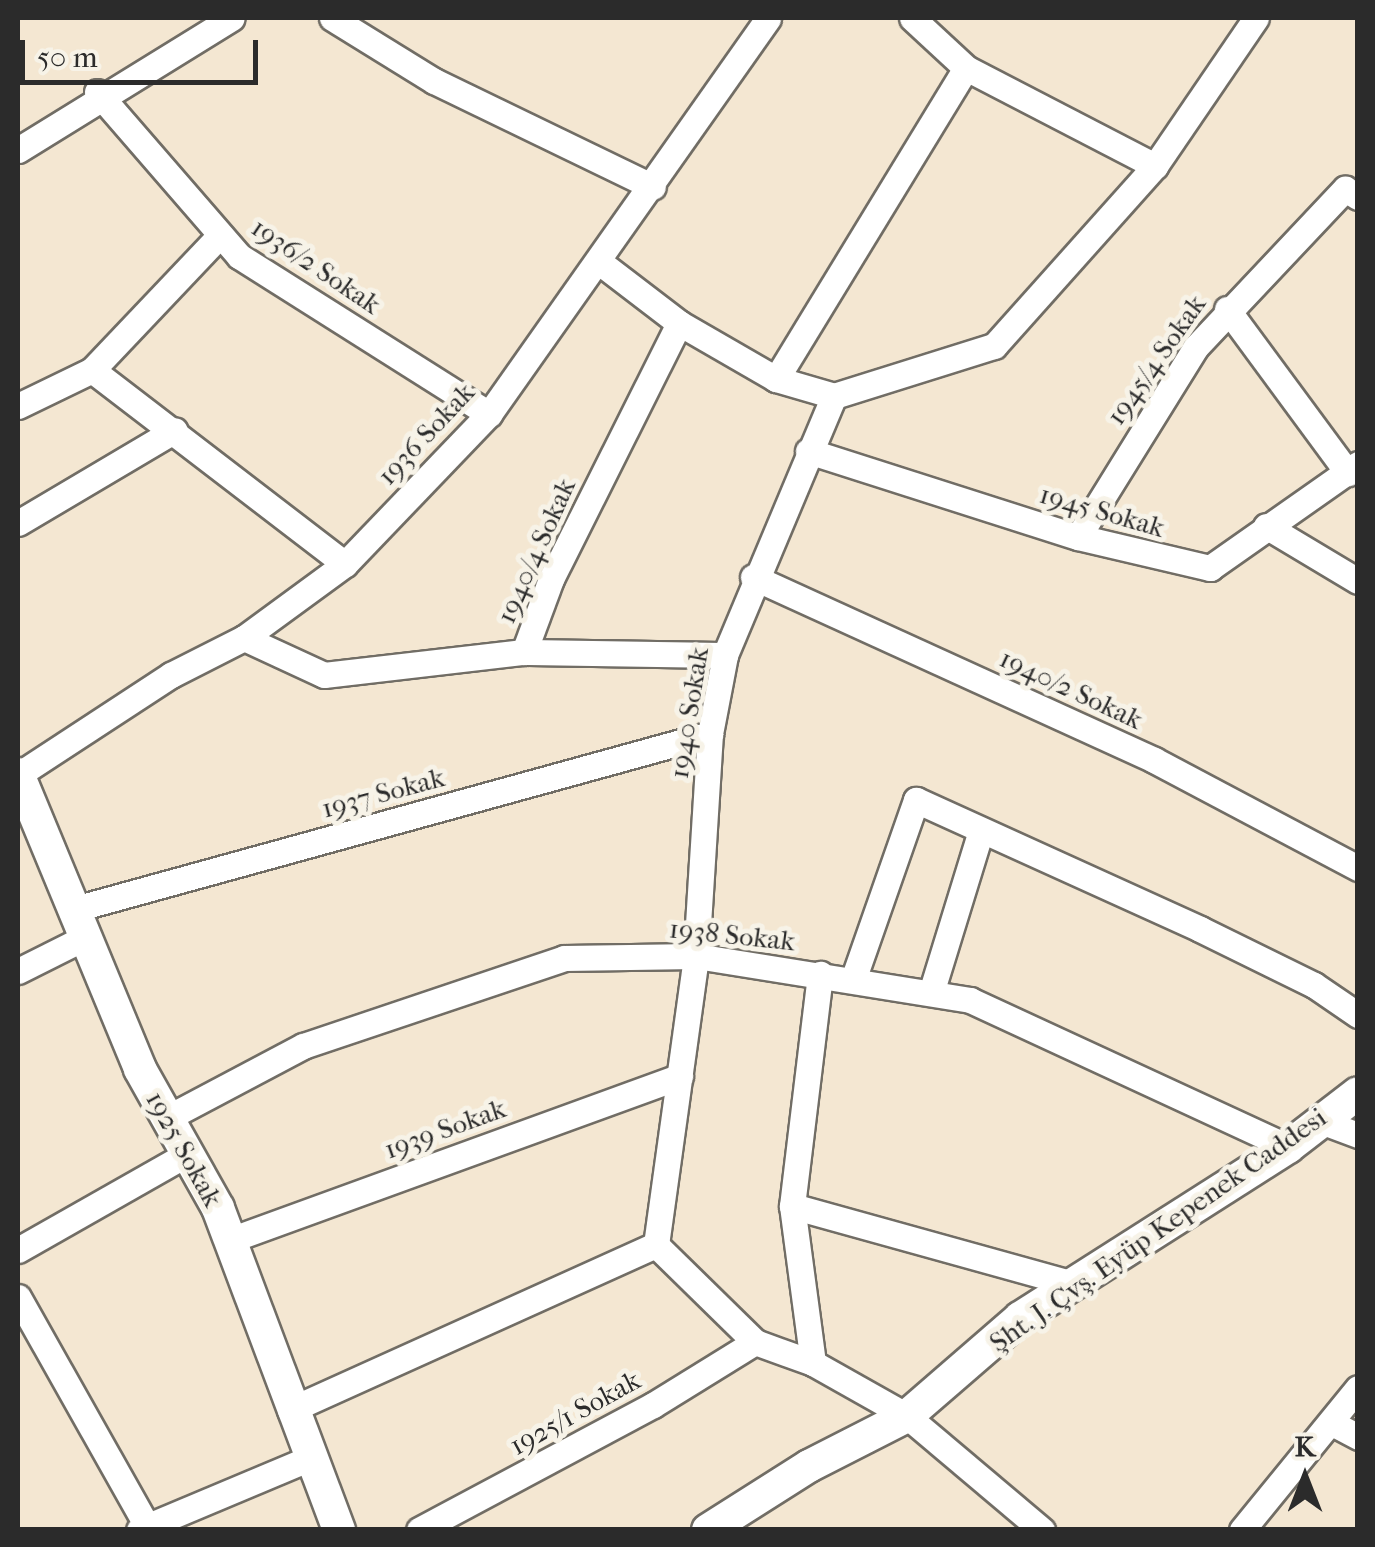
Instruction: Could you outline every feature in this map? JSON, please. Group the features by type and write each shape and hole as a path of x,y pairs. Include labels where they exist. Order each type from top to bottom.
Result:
{"street":[{"path":"18,150 100,95 232,18"},
{"path":"332,18 434,81 653,187"},
{"name":"1936 Sokak","path":"20,791 171,675 244,638 345,564 488,414 653,187 768,18"},
{"path":"912,18 966,68 1155,166"},
{"path":"598,261 679,323 776,379 834,396 994,346 1155,166 1256,18"},
{"path":"776,379 966,68"},
{"name":"1936/2 Sokak","path":"100,95 239,256 488,414"},
{"name":"1945/4 Sokak","path":"1078,538 1196,348 1227,309 1351,193"},
{"path":"18,406 92,370 220,235"},
{"path":"1227,309 1353,468"},
{"name":"1940/4 Sokak","path":"244,638 324,675 524,652 551,579 679,323"},
{"path":"92,370 345,564"},
{"name":"1940 Sokak","path":"656,1246 696,956 710,734 725,655 753,577 834,396"},
{"path":"18,523 175,430"},
{"name":"1945 Sokak","path":"808,452 1078,538 1210,568 1353,468"},
{"path":"1266,526 1358,581"},
{"name":"1940/2 Sokak","path":"753,577 1154,760 1358,868"},
{"path":"524,652 725,655"},
{"name":"1937 Sokak","path":"18,971 77,925 710,734"},
{"name":"1925 Sokak","path":"20,791 167,1118 230,1240 308,1458 339,1530"},
{"path":"853,980 916,800 1248,953 1358,1016"},
{"path":"931,993 982,830"},
{"name":"1938 Sokak","path":"167,1118 304,1046 564,958 696,956 970,1000 1288,1147"},
{"path":"813,1363 792,1206 820,974"},
{"name":"1939 Sokak","path":"230,1240 680,1076"},
{"name":"Şht. J. Çvş. Eyüp Kepenek Caddesi","path":"708,1530 809,1466 914,1422 1020,1318 1288,1147 1318,1120 1358,1093"},
{"path":"1318,1120 1358,1135"},
{"path":"18,1250 188,1154"},
{"path":"792,1206 1073,1284"},
{"path":"290,1410 656,1246 755,1342 813,1363 914,1422 1042,1530"},
{"path":"18,1297 143,1528 308,1458"},
{"name":"1925/1 Sokak","path":"419,1530 653,1405 755,1342"},
{"path":"1242,1530 1358,1388"},
{"path":"1332,1423 1358,1437"}]}
